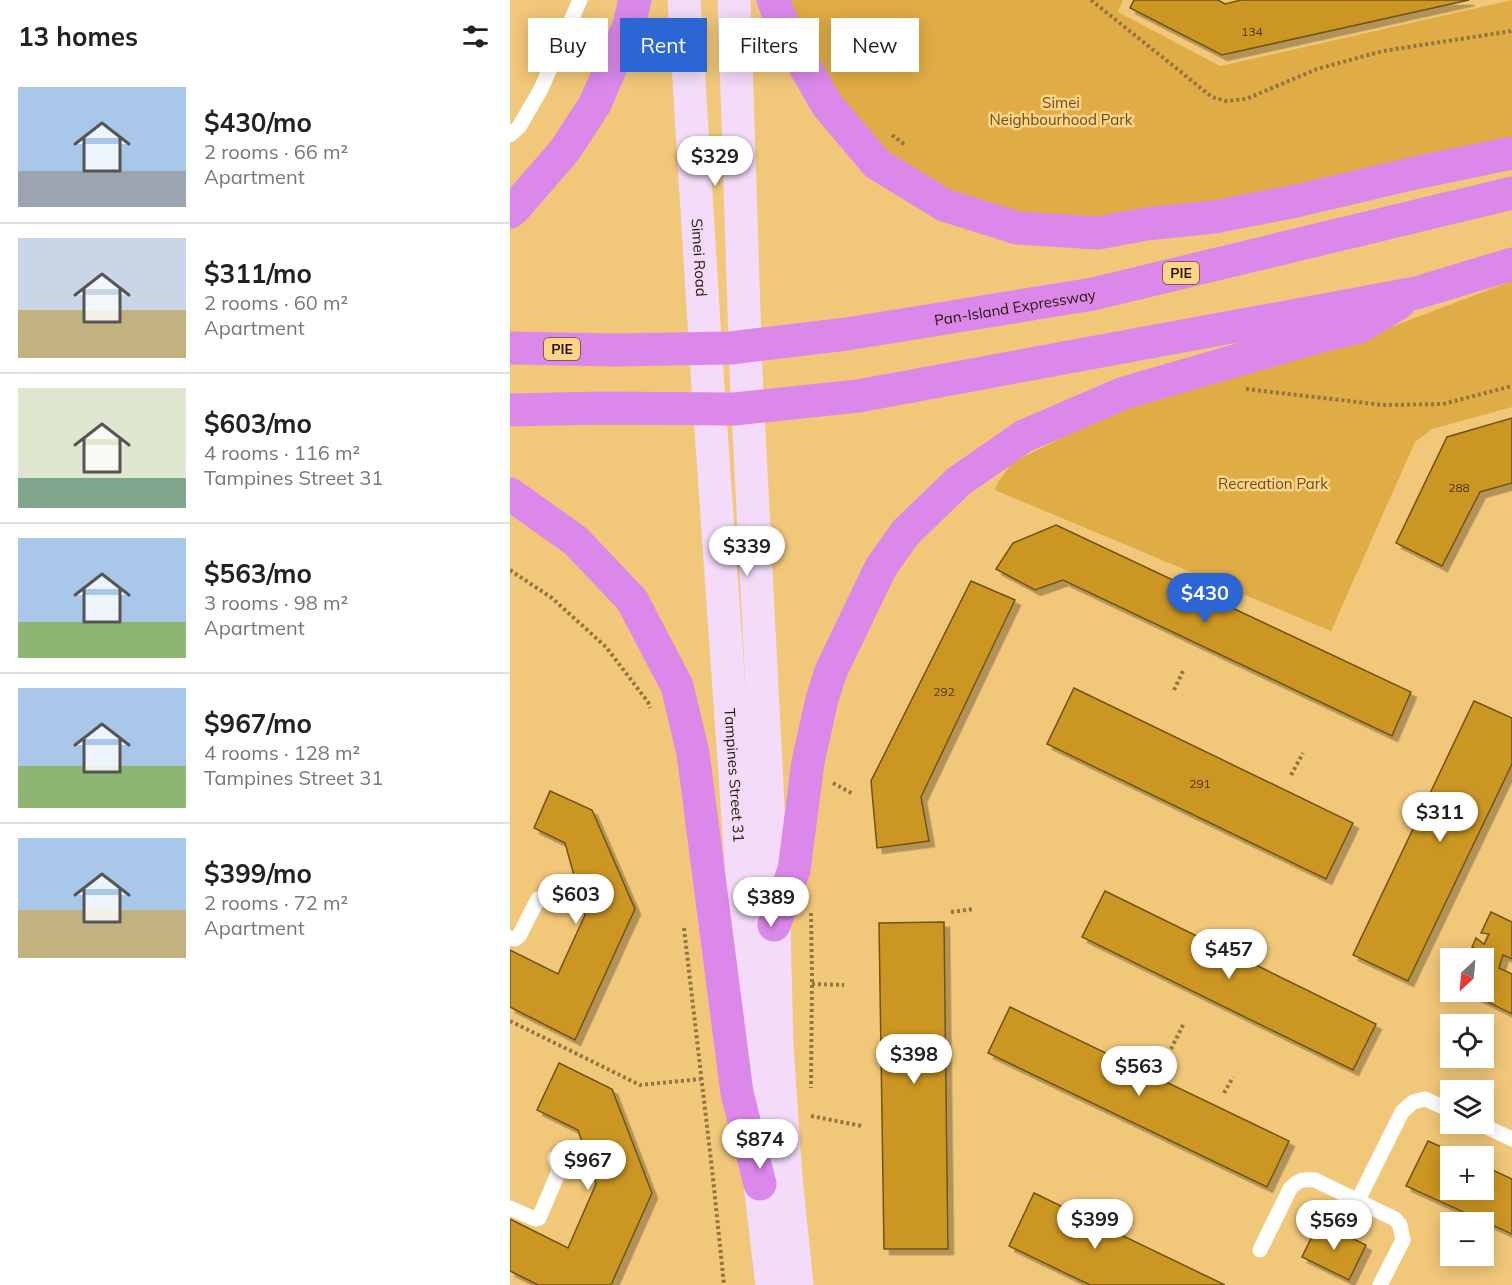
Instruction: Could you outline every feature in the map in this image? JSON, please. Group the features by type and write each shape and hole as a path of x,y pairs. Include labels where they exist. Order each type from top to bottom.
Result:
{"highway":[{"path":"510,212 565,150 595,104 629,25 635,0"},
{"path":"773,0 788,37 827,105 877,164 944,206 1017,228 1098,233 1146,224 1214,217 1512,153"},
{"name":"Pan-Island Expressway","path":"510,348 614,350 730,348 847,334 1093,294 1512,193"},
{"path":"510,410 734,409 858,396 1416,293 1512,264"},
{"path":"774,925 794,870 808,762 822,699 831,671 880,567 906,532 958,481 1024,436 1124,393 1359,327 1416,293"},
{"path":"510,494 576,541 632,600 677,686 693,753 737,1093 760,1184"}],"main road":[{"name":"Simei Road","path":"684,0 707,372"},
{"name":"Tampines Street 31","path":"734,0 746,372 774,925 777,1047 786,1178 797,1285"},
{"name":"Tampines Street 31","path":"707,372 749,977 760,1184 772,1285"}],"lane":[{"path":"510,135 519,127 541,89 580,0"},
{"path":"510,938 515,939 519,936 538,899"},
{"path":"1358,1200 1402,1112 1413,1102 1425,1099 1440,1106"},
{"path":"1494,1131 1512,1139"},
{"path":"510,1208 535,1219 539,1218 559,1171 555,1158"},
{"path":"1260,1250 1290,1189 1296,1182 1304,1179 1316,1180 1395,1219 1400,1225 1403,1240 1380,1285"}],"path":[{"path":"1091,0 1212,97 1226,101 1246,99 1317,69 1383,51 1512,31"},
{"path":"888,132 911,150"},
{"path":"1239,388 1383,405 1403,405 1443,404 1512,386"},
{"path":"510,570 552,598 606,646 648,702 652,712"},
{"path":"1174,690 1183,671"},
{"path":"1291,775 1303,753"},
{"path":"811,908 811,1092"},
{"path":"951,912 973,909"},
{"path":"684,920 724,1285"},
{"path":"812,984 844,985"},
{"path":"510,1021 640,1085 701,1079"},
{"path":"1171,1049 1184,1023"},
{"path":"1224,1093 1233,1077"},
{"path":"812,1127 811,1116 862,1126"}],"green space":[{"name":"Simei Neighbourhood Park","path":"784,0 1123,0 1118,12 1220,66 1512,0 1512,144 1099,224 1019,219 949,197 882,157 834,100 819,70 819,18 793,18"},
{"name":"Recreation Park","path":"1512,281 1512,407 1432,429 1415,442 1331,631 995,490 998,482 1013,462 1131,404 1328,351"}],"building":[{"path":"1134,0 1218,0 1225,4 1241,0 1469,0 1222,55 1130,8"},
{"path":"1512,418 1512,483 1480,492 1442,566 1396,543 1447,437"},
{"path":"1056,525 1411,692 1392,736 1063,580 1035,590 996,569 1013,543"},
{"path":"971,581 1015,600 921,797 929,841 877,848 871,781"},
{"path":"1074,688 1353,823 1326,879 1047,744"},
{"path":"1474,701 1512,718 1512,764 1408,981 1353,955"},
{"path":"550,791 592,810 635,909 575,1040 510,1007 510,950 558,974 585,915 565,843 534,828"},
{"path":"1105,891 1376,1024 1353,1070 1082,937"},
{"path":"1491,912 1512,922 1512,959 1503,955 1499,968 1512,974 1512,1014 1488,1002 1494,1002 1494,948 1472,947 1476,938 1484,944 1489,934 1481,933"},
{"path":"944,922 948,1249 884,1249 879,923"},
{"path":"1010,1007 1289,1141 1267,1187 988,1053"},
{"path":"559,1063 612,1089 652,1193 611,1285 538,1285 510,1271 510,1219 568,1248 596,1184 578,1130 537,1110"},
{"path":"1428,1141 1440,1146 1440,1200 1494,1200 1494,1171 1512,1179 1512,1234 1494,1226 1494,1212 1463,1212 1406,1186"},
{"path":"1034,1193 1225,1285 1090,1285 1009,1246"},
{"path":"1319,1222 1366,1245 1349,1280 1302,1257"}]}
